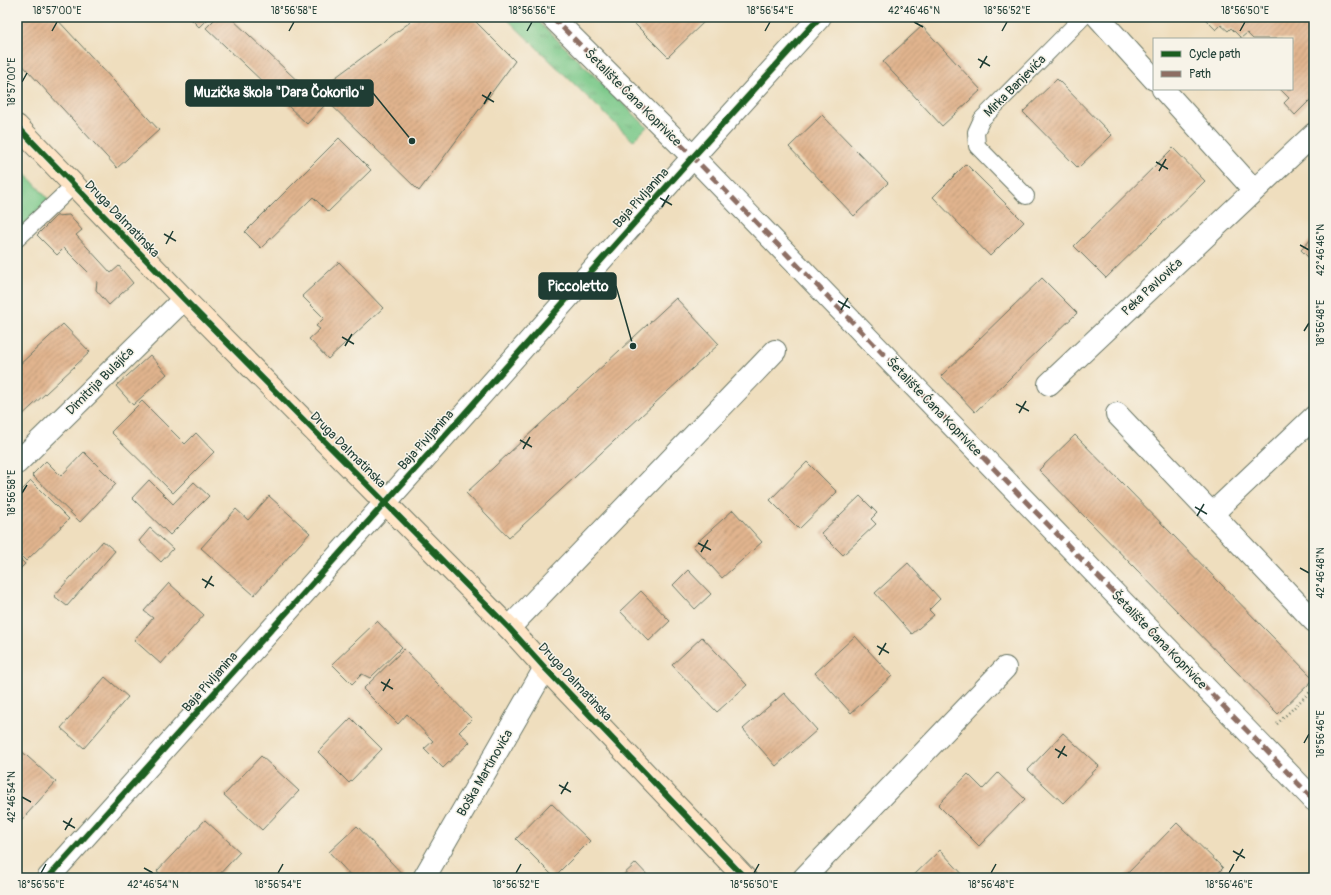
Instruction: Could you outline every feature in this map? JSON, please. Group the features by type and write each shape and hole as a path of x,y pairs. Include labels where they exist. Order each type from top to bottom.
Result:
{"street":[{"name":"Šetalište Ćana Koprivice","path":"552,17 693,157 1314,800"},
{"name":"Baja Pivljanina","path":"48,878 820,17"},
{"path":"1098,17 1153,78"},
{"path":"1164,90 1254,190"},
{"name":"Druga Dalmatinska","path":"17,126 184,299 509,628 545,668 745,878"},
{"name":"Peka Pavlovića","path":"1049,384 1314,134"},
{"name":"Dimitrija Bulajića","path":"17,463 184,299"},
{"path":"509,628 775,351"},
{"path":"1117,414 1314,621"},
{"path":"1213,514 1314,417"},
{"name":"Boška Martinovića","path":"424,878 545,668"},
{"path":"804,878 1005,668"}],"lane":[{"name":"Mirka Banjevića","path":"1026,196 977,146 976,132 982,119 1083,17"},
{"path":"17,239 74,185"}],"path":[{"path":"1258,742 1314,688"}],"green space":[{"path":"505,17 534,17 647,127 633,141"},
{"path":"17,164 49,200 17,233"}],"building":[{"path":"17,17 55,17 159,130 117,168 17,59"},
{"path":"189,17 209,17 199,27"},
{"path":"217,17 230,17 324,106 307,124 206,28"},
{"path":"417,17 471,17 515,61 419,191 317,91"},
{"path":"637,17 709,17 668,57 632,21"},
{"path":"1203,17 1310,17 1314,21 1314,96 1295,115 1284,103 1289,98 1281,90 1293,90 1293,38 1252,38 1247,33 1241,38 1231,28 1228,31 1221,25 1216,30"},
{"path":"922,26 981,90 942,126 883,62"},
{"path":"1057,79 1112,135 1078,168 1023,112"},
{"path":"822,115 888,183 854,216 789,147"},
{"path":"339,138 371,170 328,212 313,197 261,248 245,232"},
{"path":"1173,148 1205,181 1106,278 1074,246"},
{"path":"966,164 1024,222 990,256 933,197"},
{"path":"69,215 82,230 76,235 111,273 119,266 133,283 109,305 96,290 97,281 64,248 57,255 37,235 56,216"},
{"path":"1314,236 1314,263 1301,250"},
{"path":"339,262 383,308 328,359 309,339 320,329 316,326 324,318 302,296"},
{"path":"1042,278 1077,313 975,412 941,376"},
{"path":"676,298 719,344 509,538 466,493"},
{"path":"63,324 90,352 17,420 17,367"},
{"path":"150,355 167,374 133,405 116,386"},
{"path":"142,401 185,444 196,433 214,452 173,493 111,432"},
{"path":"1075,435 1314,679 1278,714 1039,470"},
{"path":"84,452 116,484 80,522 32,475 46,461 61,476"},
{"path":"807,462 837,492 799,529 770,500"},
{"path":"149,480 173,504 194,482 209,496 170,535 132,498"},
{"path":"31,481 69,519 26,561 17,552 17,495"},
{"path":"269,496 310,533 254,595 201,548 236,509 248,520"},
{"path":"860,496 877,513 871,519 876,524 843,555 821,533"},
{"path":"733,510 762,542 722,578 693,546"},
{"path":"150,528 173,549 161,562 139,541"},
{"path":"103,541 115,551 67,606 54,596"},
{"path":"17,556 25,564 17,572"},
{"path":"908,563 940,599 929,610 934,615 912,634 875,593"},
{"path":"688,570 711,594 695,609 673,585"},
{"path":"169,583 204,615 161,664 134,640 153,618 144,611"},
{"path":"641,591 670,621 649,641 620,611"},
{"path":"377,621 402,647 370,678 362,674 352,684 332,664"},
{"path":"855,636 892,676 851,713 815,673"},
{"path":"702,637 747,685 717,712 672,665"},
{"path":"404,649 472,719 459,732 470,742 443,768 424,749 433,741 407,714 398,724 363,689"},
{"path":"105,677 128,697 84,748 61,728"},
{"path":"784,693 817,730 776,766 743,729"},
{"path":"351,718 382,749 349,783 318,752"},
{"path":"1063,733 1099,766 1063,803 1028,770"},
{"path":"18,748 56,782 17,825 17,749"},
{"path":"261,756 299,791 262,830 224,795"},
{"path":"998,773 1025,799 979,846 938,805 968,774 983,789"},
{"path":"551,803 590,841 554,877 516,839"},
{"path":"205,820 240,852 216,878 165,878 157,871"},
{"path":"1177,823 1223,868 1213,878 1123,878"},
{"path":"357,826 406,878 353,878 329,852"},
{"path":"940,850 966,878 911,878"},
{"path":"636,863 650,878 620,878"}],"marked path":[{"path":"552,17 693,157 1314,800"}],"cycle path":[{"path":"48,878 820,17"},
{"path":"17,126 184,299 509,628 545,668 745,878"}],"place":[{"name":"Muzička škola \"Dara Čokorilo\"","path":"412,141"},
{"name":"Piccoletto","path":"633,346"}]}
